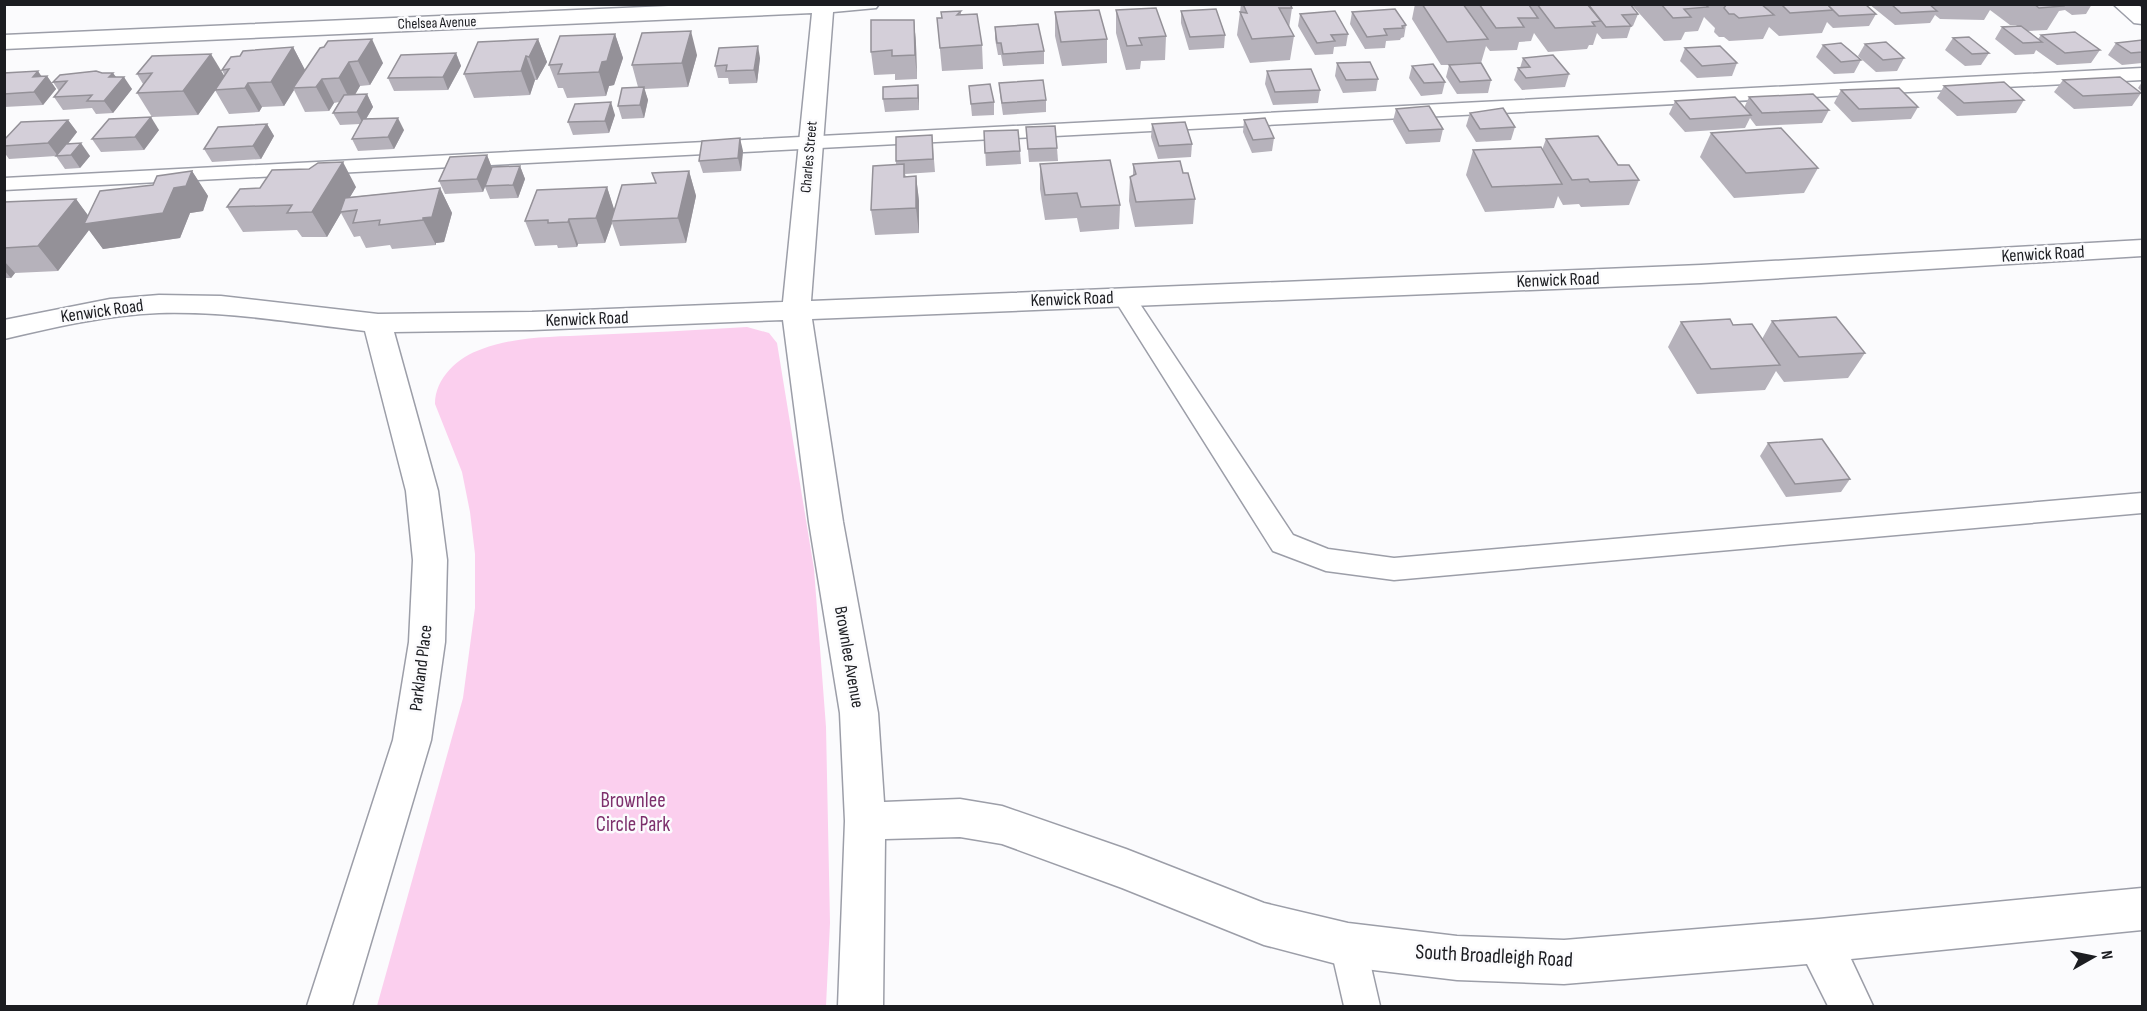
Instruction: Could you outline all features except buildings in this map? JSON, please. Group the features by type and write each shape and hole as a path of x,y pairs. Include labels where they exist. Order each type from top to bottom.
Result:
{"street":[{"name":"Chelsea Avenue","path":"4,42 869,4"},
{"path":"2123,4 2142,18"},
{"name":"Charles Street","path":"796,310 823,6"},
{"name":"Kenwick Road","path":"4,330 58,316 110,308 159,304 221,305 378,323 532,321 1701,274 2142,248"},
{"name":"Brownlee Avenue","path":"796,310 826,522 859,713 865,821 860,1006"},
{"name":"Parkland Place","path":"329,1006 412,740 427,642 430,560 422,491 378,323"},
{"name":"South Broadleigh Road","path":"865,821 960,818 1002,825 1126,869 1264,924 1348,945 1457,958 1564,962 1819,941 2142,909"},
{"path":"1819,941 1851,1006"}],"lane":[{"path":"4,184 2142,74"},
{"path":"1124,297 1283,543 1326,560 1395,569 2142,503"},
{"path":"1348,945 1362,1006"}],"green space":[{"name":"Brownlee Circle Park","path":"747,327 769,333 777,343 814,569 826,727 830,923 826,1006 377,1006 463,698 475,608 475,554 470,512 462,472 435,404 439,386 450,370 465,357 482,349 522,339"}]}
